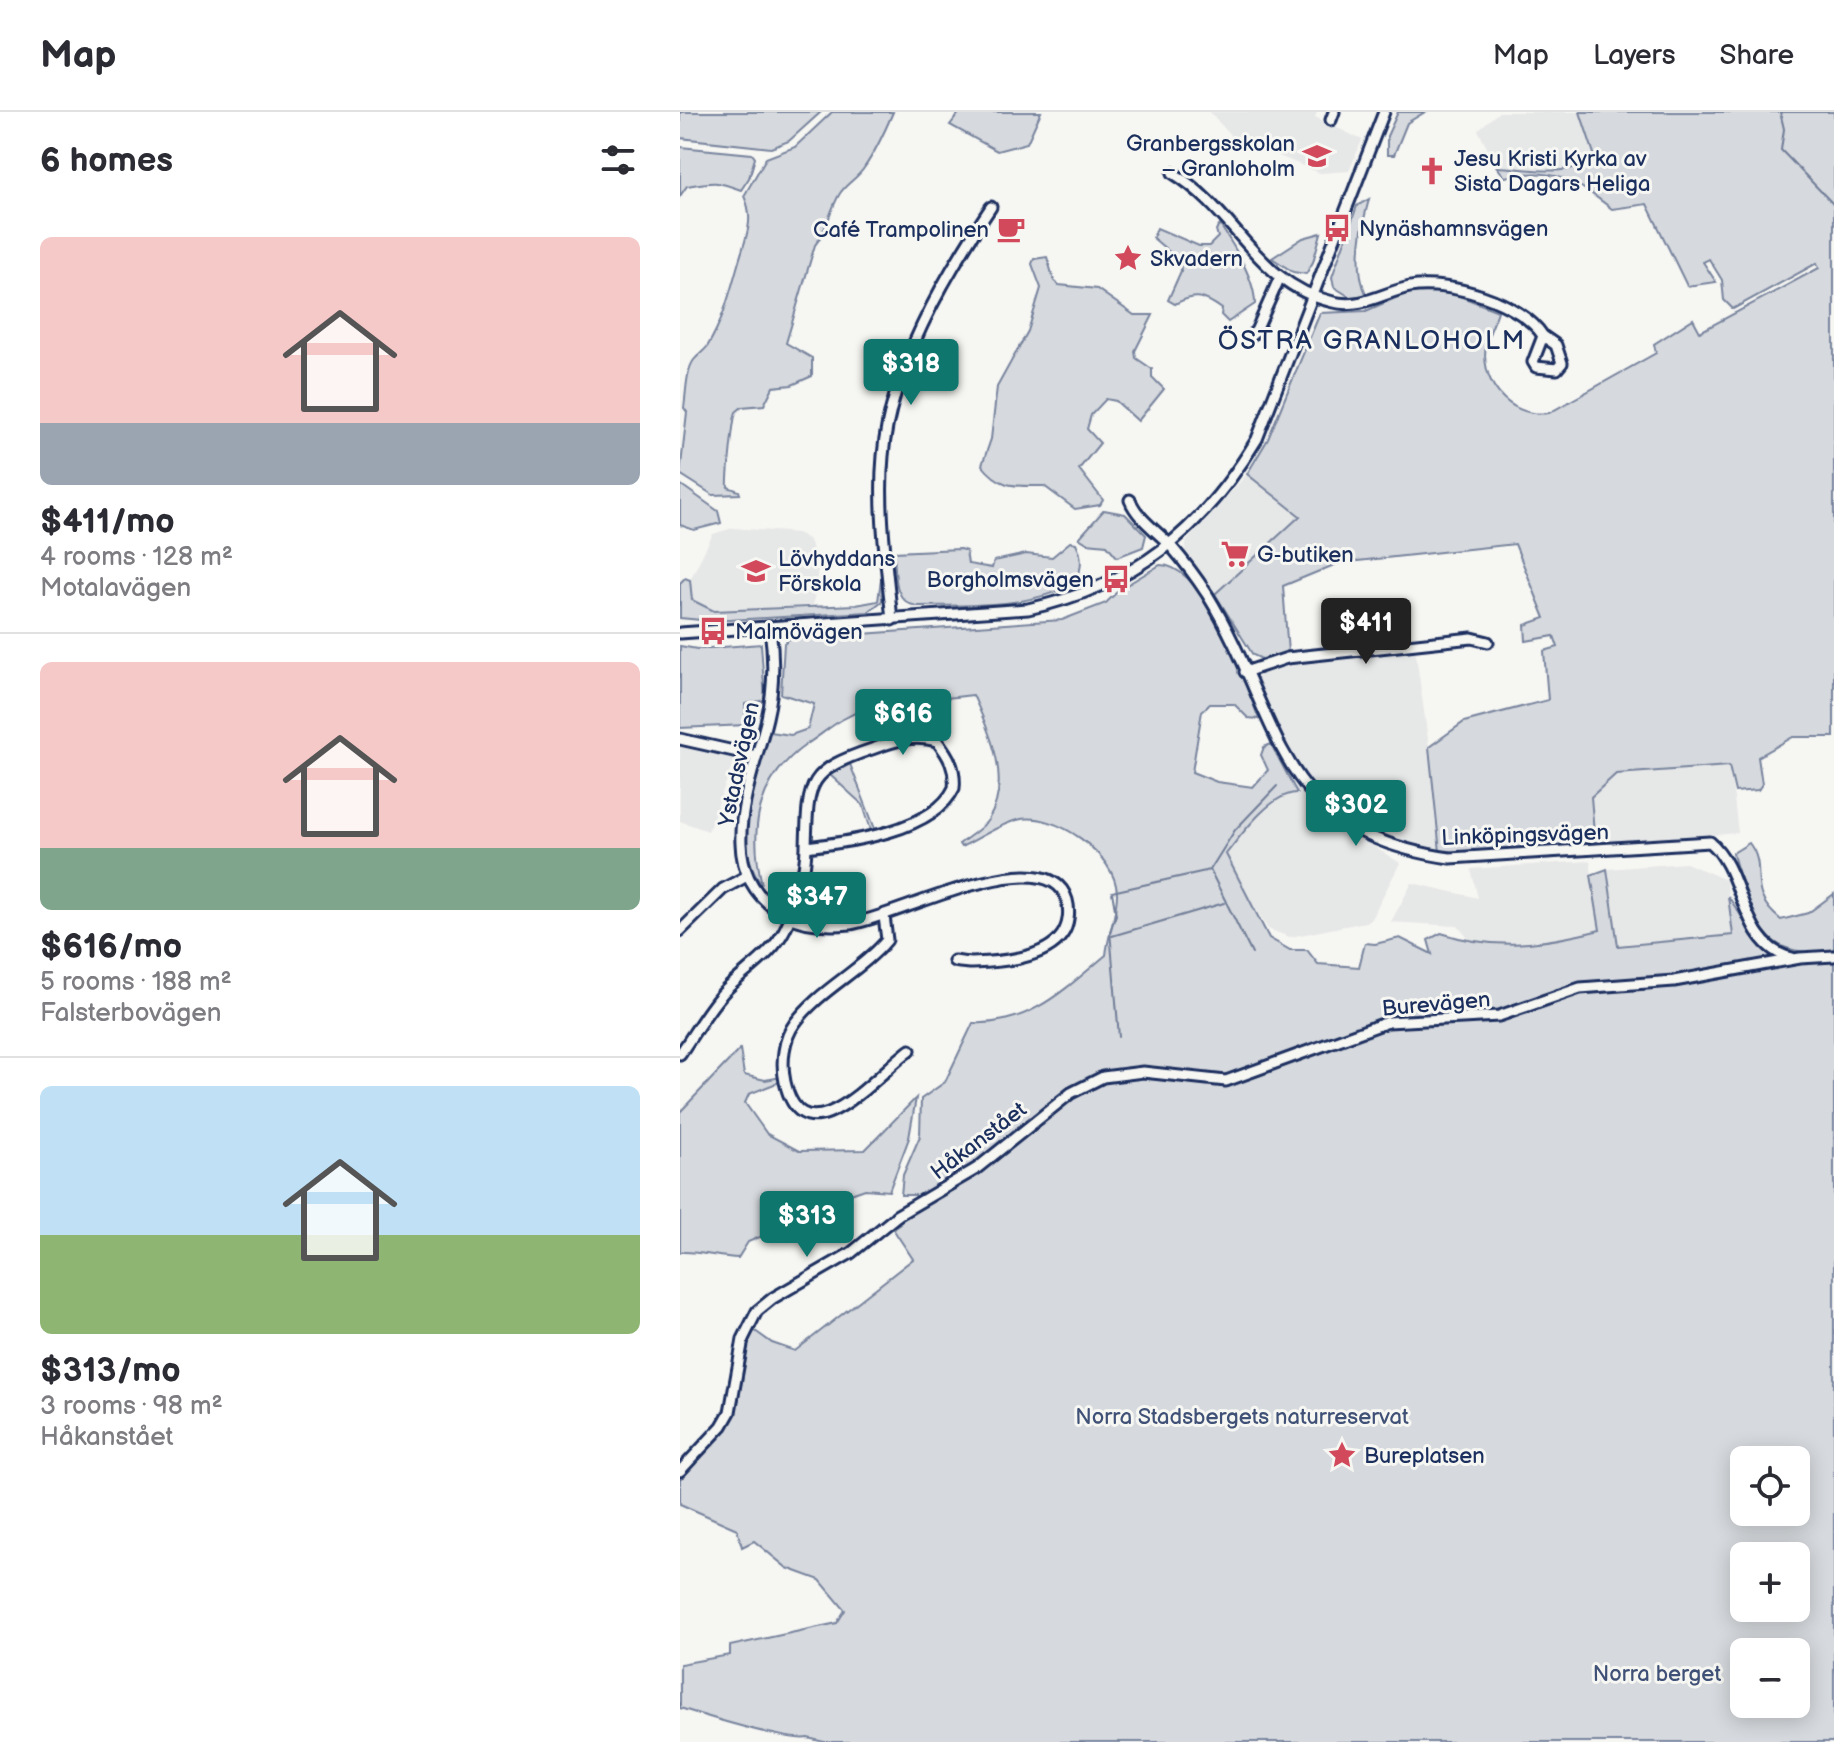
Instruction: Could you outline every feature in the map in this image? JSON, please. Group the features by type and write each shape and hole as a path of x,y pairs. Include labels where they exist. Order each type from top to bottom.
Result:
{"street":[{"path":"680,633 1028,609 1070,600 1113,581 1170,545 1232,480 1257,439 1384,112"},
{"path":"1173,173 1235,227 1279,279 1313,294 1333,302 1350,304 1380,298 1406,288 1448,286 1509,309 1539,328 1543,336"},
{"path":"892,620 882,473 887,432 920,330 958,256 991,207"},
{"path":"1249,337 1256,331 1279,279"},
{"path":"1130,500 1133,508 1170,545"},
{"name":"Linköpingsvägen","path":"1170,545 1207,594 1287,764 1334,814 1370,837 1411,852 1450,858 1710,842 1723,853 1761,937 1783,955 1800,958"},
{"name":"Ystadsvägen","path":"747,876 741,849 741,823 771,699 770,628"},
{"path":"1245,672 1287,658 1472,638 1488,642"},
{"path":"680,1054 720,996 774,945 787,927 806,847 807,800 814,782 827,768 909,738 937,741 947,753 952,765 954,788 935,813 875,834 806,847"},
{"path":"680,739 756,756"},
{"path":"680,931 716,895 747,876 754,890 789,917 830,925 884,916 956,890 1014,875 1042,875 1058,884 1065,893 1069,906 1067,928 1042,951 1006,959 954,961"},
{"path":"884,916 887,940 795,1023 784,1052 788,1095 809,1116 822,1118 838,1111 910,1050"},
{"name":"Burevägen","path":"1053,1106 1103,1077 1143,1072 1226,1081 1388,1022 1499,1016 1580,988 1674,981 1800,958 1834,956"},
{"name":"Håkanstået","path":"680,1471 722,1426 730,1412 743,1339 764,1303 851,1253 896,1216 976,1169 1053,1106"}],"shaded area":[{"name":"Granbergsskolan – Granloholm","path":"1210,112 1317,112 1315,117 1362,140 1349,171 1320,173 1231,136"},
{"path":"1499,112 1580,112 1595,157 1575,169 1497,167 1478,130"},
{"path":"1247,474 1301,516 1215,594 1185,554 1186,542"},
{"name":"Lövhyddans Förskola","path":"733,528 797,533 808,539 819,562 813,605 714,611 692,600 690,580 713,534"},
{"path":"1415,648 1440,852 1410,848 1371,833 1338,811 1293,759 1256,682 1258,675 1288,664"},
{"path":"680,745 735,758 708,831 680,821"},
{"path":"1730,766 1738,833 1595,844 1591,797 1616,774"},
{"path":"1297,785 1335,822 1400,863 1370,921 1290,937 1268,929 1223,855 1239,832"},
{"path":"1590,861 1600,930 1555,941 1509,947 1472,943 1458,926 1391,922 1412,883 1478,898 1471,869"},
{"path":"1686,863 1726,880 1734,935 1618,946 1607,869"}],"green space":[{"path":"680,112 821,112 789,141 771,148 680,138"},
{"path":"832,112 893,112 861,172 839,195 815,245 786,343 812,358 812,376 792,385 773,387 764,405 742,407 736,412 728,487 740,494 713,495 680,474 689,370 713,337 729,294 748,228 749,212 744,196 766,158 795,147"},
{"path":"960,112 1041,112 1027,143 997,151 950,125"},
{"path":"1398,112 1425,112 1407,123 1394,155 1387,155 1387,136"},
{"path":"1580,112 1834,112 1834,737 1793,737 1758,757 1762,784 1758,790 1735,792 1729,766 1616,774 1591,797 1595,844 1490,853 1440,852 1429,747 1464,722 1548,700 1544,651 1558,647 1554,636 1526,641 1525,625 1545,618 1515,544 1339,563 1283,586 1288,653 1264,660 1253,655 1215,594 1300,516 1247,474 1268,439 1320,313 1366,311 1409,292 1429,290 1452,293 1498,311 1485,355 1491,382 1509,403 1521,410 1549,413 1656,353 1654,344 1693,319 1700,332 1819,268 1817,263 1733,309 1724,300 1722,280 1709,259 1703,262 1716,282 1687,286 1647,204 1612,209 1563,178 1537,173 1505,177 1497,167 1548,171 1585,164 1595,157"},
{"path":"680,147 752,154 755,158 749,178 741,190 721,183 704,183 687,186 680,196"},
{"path":"1369,199 1359,261 1367,296 1350,297 1334,287 1332,277 1357,206"},
{"path":"1220,225 1248,274 1255,304 1228,322 1221,315 1222,309 1210,301 1194,297 1175,304 1168,300 1181,271 1180,261 1153,238 1157,228 1199,246 1209,246 1218,237 1216,230"},
{"path":"1321,233 1313,262 1306,274 1293,272 1272,258 1303,238"},
{"path":"1047,257 1054,281 1059,285 1097,289 1134,315 1153,315 1135,351 1136,358 1152,369 1152,377 1164,389 1138,421 1116,401 1106,399 1091,415 1087,429 1100,443 1079,469 1103,500 1100,505 1075,509 1044,486 1017,486 1002,482 982,465 991,439 997,387 1028,331 1041,288 1032,264 1034,259"},
{"path":"680,484 718,511 721,523 694,530 680,525"},
{"path":"1104,510 1125,514 1146,535 1143,547 1117,557 1107,545 1087,543 1079,538"},
{"path":"1070,542 1076,543 1081,558 1076,582 1039,597 998,604 916,606 903,598 897,585 894,552 960,549 966,551 968,564 992,568 994,561 1026,554 1052,557"},
{"path":"883,565 882,601 868,612 712,621 680,618 680,583 685,578 690,580 692,600 714,611 856,605 878,601"},
{"name":"Norra Stadsbergets naturreservat","path":"1160,565 1177,570 1208,604 1233,654 1259,719 1248,718 1234,704 1210,704 1202,711 1192,772 1217,782 1253,787 1268,770 1261,755 1264,747 1271,744 1297,793 1287,795 1267,807 1226,854 1269,938 1290,950 1307,950 1318,964 1359,967 1365,943 1375,944 1400,938 1432,954 1428,940 1441,933 1482,942 1520,944 1600,930 1591,875 1607,869 1618,946 1733,935 1728,896 1763,949 1800,963 1834,961 1834,1742 824,1742 766,1732 680,1708 680,1664 730,1655 730,1646 837,1623 845,1610 820,1580 787,1568 754,1541 742,1547 737,1529 680,1504 680,1479 723,1434 734,1415 751,1328 772,1343 795,1351 913,1259 893,1229 900,1224 898,1220 922,1205 915,1195 901,1195 903,1175 920,1136 921,1099 945,1082 973,1023 993,1022 1029,1012 1061,992 1106,955 1117,902 1114,879 1095,851 1065,829 1048,822 1017,820 961,847 959,844 988,820 998,789 996,756 973,695 877,706 855,713 790,757 777,772 761,805 756,843 762,884 752,867 746,829 758,769 770,732 791,735 808,729 814,704 781,694 784,643 789,639 1062,620 1106,603 1120,589"},
{"path":"761,644 765,700 745,704 746,725 680,728 680,646 697,649"},
{"path":"850,764 875,829 871,830 863,805 830,775"},
{"path":"1749,843 1758,862 1763,899 1781,920 1808,913 1834,894 1834,953 1790,949 1780,945 1763,929 1742,883 1733,853"},
{"path":"740,1049 744,1075 765,1080 782,1077 782,1081 749,1094 745,1103 767,1134 799,1151 865,1150 916,1098 909,1138 889,1191 865,1189 848,1195 823,1210 748,1242 738,1258 680,1252 680,1112"}],"waterway":[{"path":"1780,112 1784,129 1781,150 1834,205"},
{"path":"1252,954 1210,870 1235,830 1277,786"},
{"path":"1119,1037 1110,931 1116,915 1112,892 1210,870"},
{"path":"1112,936 1224,903"}],"place":[{"name":"Granbergsskolan – Granloholm","path":"1317,156"},
{"name":"Jesu Kristi Kyrka av Sista Dagars Heliga","path":"1432,171"},
{"name":"Nynäshamnsvägen","path":"1337,228"},
{"name":"Café Trampolinen","path":"1011,229"},
{"name":"Skvadern","path":"1128,258"},
{"name":"G-butiken","path":"1235,554"},
{"name":"Lövhyddans Förskola","path":"756,571"},
{"name":"Borgholmsvägen","path":"1116,579"},
{"name":"Malmövägen","path":"713,631"},
{"name":"Bureplatsen","path":"1342,1455"}],"district":[{"name":"ÖSTRA GRANLOHOLM","path":"1372,340"}],"park label":[{"name":"Norra berget","path":"1657,1673"}]}
